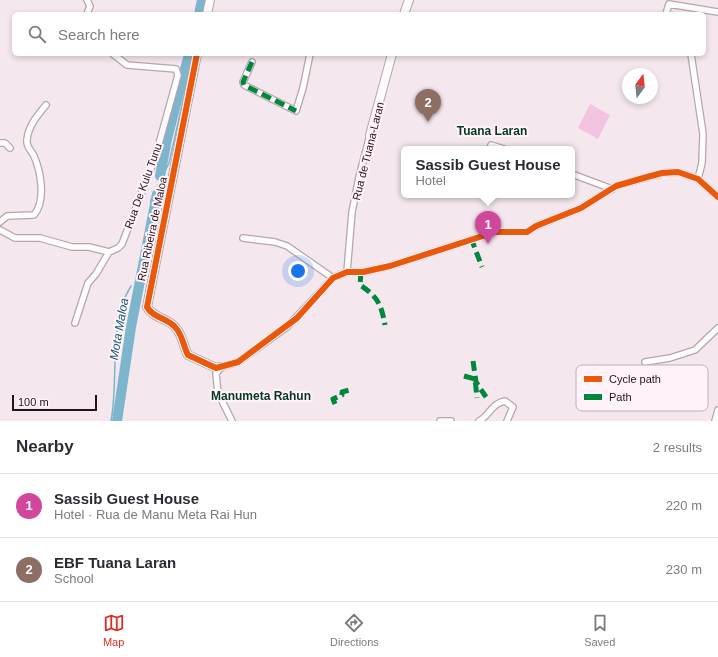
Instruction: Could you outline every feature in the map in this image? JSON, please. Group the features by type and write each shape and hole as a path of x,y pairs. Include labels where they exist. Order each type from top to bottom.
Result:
{"street":[{"path":"87,0 90,2 88,12"},
{"path":"207,12 210,0"},
{"path":"405,12 409,0"},
{"path":"667,12 669,4 718,12"},
{"name":"Rua De Kulu Tunu","path":"109,252 118,248 122,244 139,204 155,158 178,75 176,69 169,67 127,65 116,56"},
{"name":"Rua Ribeira de Maloa","path":"197,56 147,307 153,314 166,320 176,328 186,347 188,355 216,368 221,368"},
{"path":"252,62 243,82 244,84 296,111 303,88 310,56"},
{"name":"Rua de Tuana-Laran","path":"347,272 352,212 359,177 391,56"},
{"path":"691,56 703,134 702,163 698,179"},
{"path":"0,222 8,216 34,215 38,211 41,198 38,166 27,146 27,139 36,116 46,105"},
{"path":"0,143 5,143 10,148"},
{"path":"491,144 496,146"},
{"path":"232,421 216,386 216,374 221,368 238,362 286,327 333,278 347,272 363,272 390,266 495,232 527,232 536,226 580,208 612,190 616,186 662,173 678,172 698,179 718,197"},
{"path":"575,175 612,190"},
{"path":"0,230 15,238 40,238 72,247 89,247 109,252 96,274 88,283 75,323"},
{"path":"243,238 275,242 286,246 333,278"},
{"path":"645,362 670,358 695,350 718,328"},
{"path":"479,421 490,409 500,402 505,401 513,407 507,421"},
{"path":"715,421 718,410"},
{"path":"440,421 451,421"}],"shaded area":[{"path":"590,104 610,115 598,139 578,128"}],"waterway":[{"name":"Mota Maloa","path":"199,12 202,0"},
{"name":"Mota Maloa","path":"202,12 205,0"},
{"name":"Mota Maloa","path":"160,176 167,139 188,56"},
{"path":"151,208 151,200 169,163 191,65"},
{"name":"Mota Maloa","path":"117,421 131,327 157,194"},
{"path":"150,251 150,258"},
{"path":"111,421 115,352 119,317 124,300 131,286"}],"marked path":[{"path":"252,62 243,82 244,85 296,111"},
{"path":"471,238 482,267"},
{"path":"361,272 360,285 375,297 380,306 385,325"},
{"path":"473,361 476,382 486,397"},
{"path":"464,376 475,379 477,398"},
{"path":"335,404 333,399 342,395 342,392 353,389"}],"cycle path":[{"path":"197,56 147,307 153,314 172,324 178,330 188,355 216,368 238,362 297,318 333,278 347,272 363,272 390,266 495,232 527,232 536,226 581,208 616,186 662,173 678,172 698,179 718,197"}],"place":[{"name":"EBF Tuana Laran","path":"428,122"},
{"name":"Sassib Guest House","path":"488,244"}],"district":[{"name":"Tuana Laran","path":"492,131"},
{"name":"Manumeta Rahun","path":"261,396"}]}
